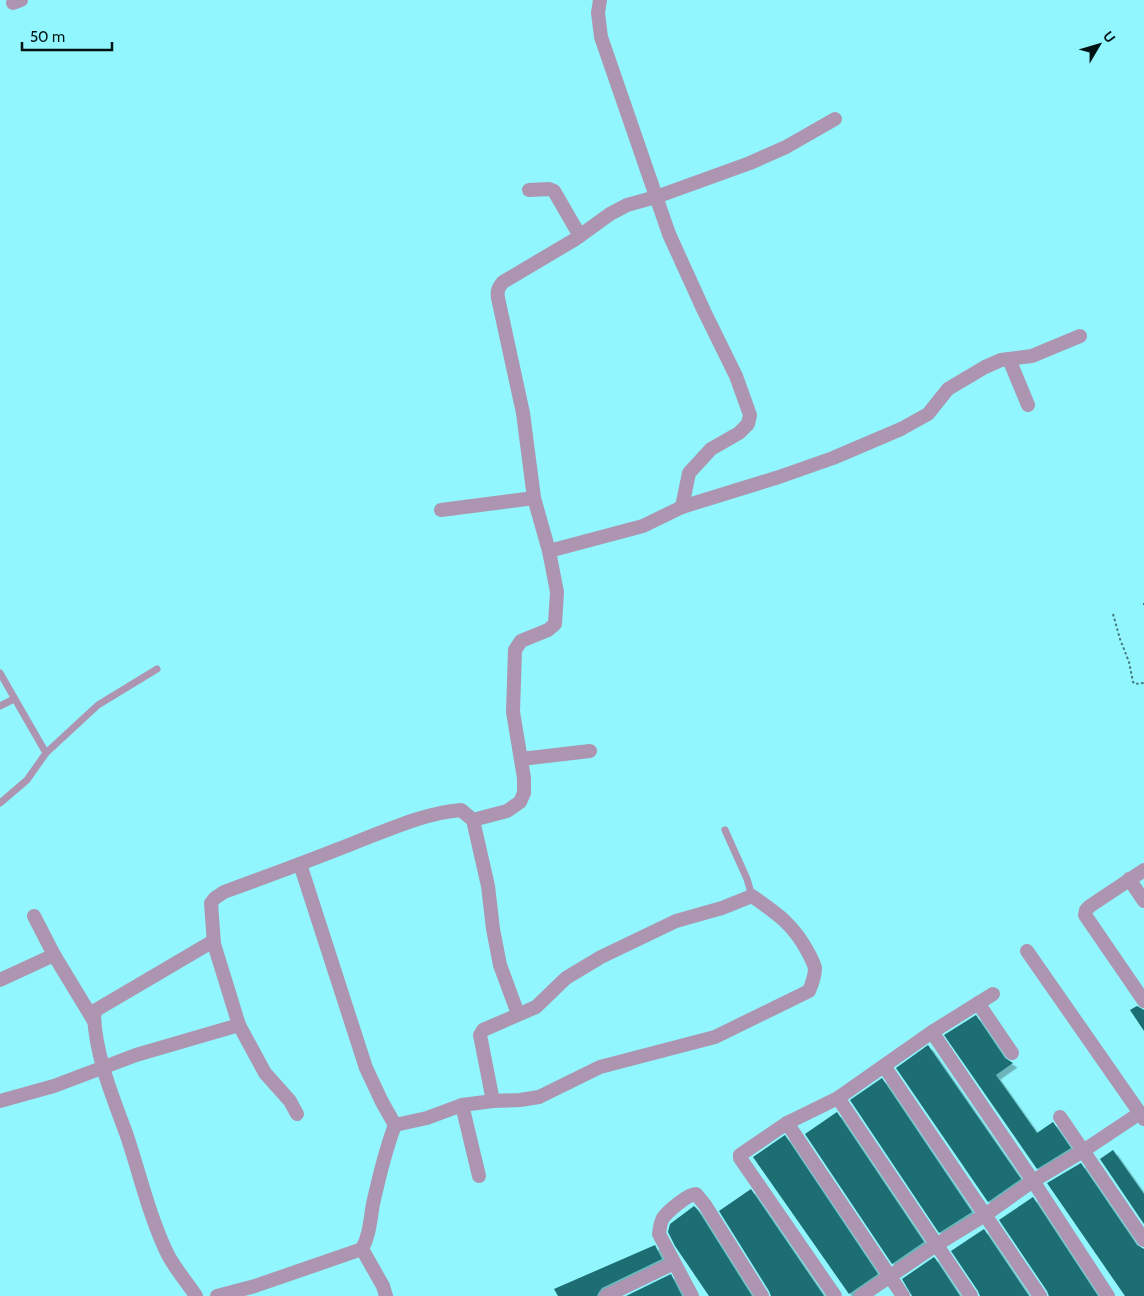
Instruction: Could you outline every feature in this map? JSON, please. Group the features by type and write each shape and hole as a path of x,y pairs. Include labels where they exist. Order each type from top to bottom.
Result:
{"street":[{"path":"600,0 598,14 601,36 669,234 736,376 750,414 748,424 739,433 711,449 689,473 682,507"},
{"path":"473,820 507,811 520,802 524,793 521,759 513,712 515,650 521,641 548,630 555,624 557,592 549,551 534,498 523,413 497,291 503,282 580,236 610,214 632,204 759,159 786,147 835,119"},
{"path":"528,190 549,189 554,191 580,236"},
{"path":"549,551 642,526 682,507 833,458 901,429 928,414 948,389 985,367 1001,360 1032,356 1080,336"},
{"path":"1009,359 1028,405"},
{"path":"441,510 534,498"},
{"path":"521,759 590,751"},
{"path":"297,1114 290,1101 265,1073 240,1026 214,944 210,903 224,892 396,827 435,815 461,810 473,820 488,886 493,929 500,965 518,1014"},
{"path":"300,864 366,1068 395,1125"},
{"path":"1144,870 1090,906 1086,910 1085,915 1144,1001"},
{"path":"1129,879 1144,900"},
{"path":"395,1125 427,1118 462,1105 520,1100 539,1096 600,1067 715,1037 809,991 814,980 815,968 801,940 781,916 752,896 722,908 676,921 601,957 566,978 536,1007 487,1027 480,1034 493,1101"},
{"path":"34,916 54,955 94,1021"},
{"path":"196,1296 178,1272 147,1204 127,1136 103,1068 94,1016 96,1010 210,943 214,944"},
{"path":"861,1296 936,1245 985,1215 1033,1181 1142,1116 1027,951"},
{"path":"0,980 54,955"},
{"path":"835,1296 740,1158 742,1153 787,1123 838,1098 932,1032 993,994"},
{"path":"978,1003 1012,1053"},
{"path":"0,1101 54,1086 154,1050 240,1026"},
{"path":"932,1032 1108,1296"},
{"path":"884,1066 1040,1296"},
{"path":"838,1098 971,1296"},
{"path":"462,1105 479,1176"},
{"path":"1060,1117 1144,1240"},
{"path":"787,1123 903,1296"},
{"path":"217,1296 257,1291 362,1249 368,1234 386,1149 395,1125"},
{"path":"692,1296 659,1234 660,1226 667,1214 690,1194 696,1194 705,1205 762,1296"},
{"path":"362,1249 383,1286 386,1296"},
{"path":"606,1296 674,1263"}],"lane":[{"path":"0,803 27,780 46,753 98,705 157,669"},
{"path":"0,674 46,753"},
{"path":"0,706 14,699"},
{"path":"725,830 747,879 752,896"}],"path":[{"path":"1113,614 1129,662 1133,682 1135,684 1144,683"}],"building":[{"path":"1137,1006 1144,1010 1144,1031 1130,1010"},
{"path":"976,1015 1005,1058 1013,1063 996,1075 1037,1133 1053,1122 1071,1148 1037,1169 944,1035"},
{"path":"928,1045 1021,1179 988,1202 896,1068"},
{"path":"882,1078 972,1212 939,1233 850,1100"},
{"path":"837,1112 924,1242 892,1264 805,1134"},
{"path":"785,1135 878,1274 849,1294 753,1157"},
{"path":"1113,1150 1144,1194 1144,1224 1100,1159"},
{"path":"1081,1163 1137,1245 1144,1249 1144,1296 1125,1296 1047,1183"},
{"path":"751,1189 824,1296 771,1296 719,1211"},
{"path":"1033,1197 1098,1296 1049,1296 999,1220"},
{"path":"694,1206 752,1296 709,1296 675,1246 668,1232 670,1224"},
{"path":"984,1229 1029,1296 980,1296 951,1251"},
{"path":"655,1245 662,1259 602,1288 597,1296 558,1296 554,1289"},
{"path":"934,1257 960,1296 912,1296 902,1279"},
{"path":"671,1274 682,1296 626,1296"}]}
